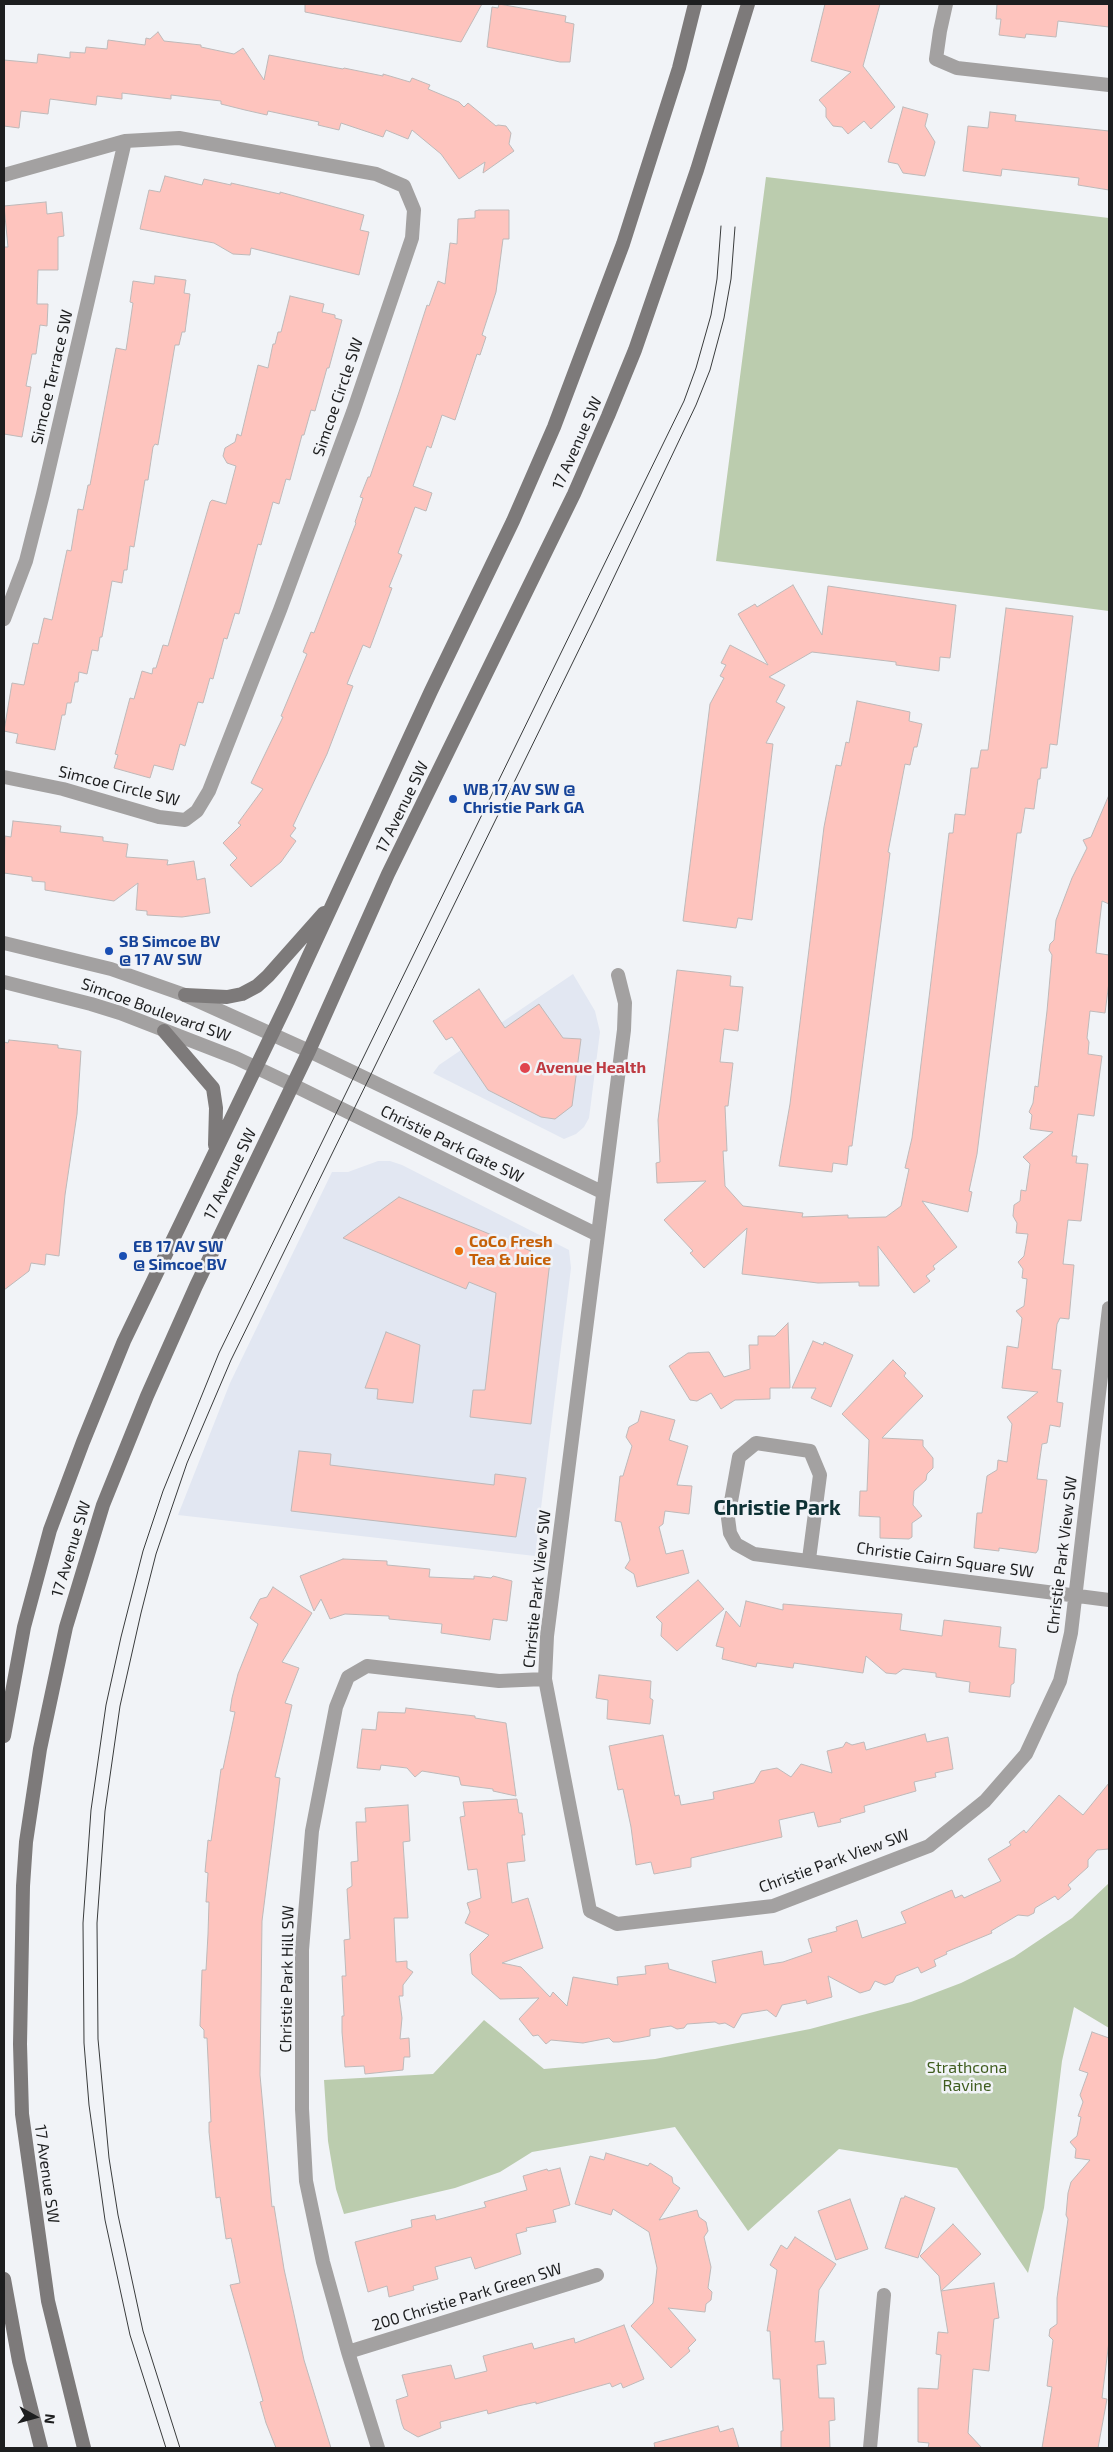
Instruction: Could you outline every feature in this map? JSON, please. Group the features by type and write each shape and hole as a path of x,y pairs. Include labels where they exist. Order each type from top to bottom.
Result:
{"main road":[{"name":"17 Avenue SW","path":"4,1736 24,1627 50,1530 83,1442 124,1341 272,1034 513,521 554,427 623,244 679,68 695,4"},
{"name":"17 Avenue SW","path":"84,2448 48,2301 22,2114 19,2007 26,1842 40,1749 66,1627 103,1505 147,1396 192,1295 309,1051 388,874 574,494 615,399 635,350 697,170 748,4"},
{"path":"186,995 227,997 242,994 257,986 334,901"},
{"path":"164,1031 212,1088 216,1108 215,1149"},
{"path":"4,2279 19,2361 41,2448"}],"street":[{"path":"946,4 936,59 957,68 1109,85"},
{"name":"Simcoe Circle SW","path":"4,175 125,141 179,138 376,174 404,186 414,210 412,238 352,412 280,610 209,791 197,811 185,820 159,818 63,789 4,777"},
{"name":"Simcoe Terrace SW","path":"4,619 26,561 43,494 125,141"},
{"name":"Simcoe Boulevard SW","path":"4,943 111,969 186,995 309,1051"},
{"name":"Christie Park View SW","path":"618,975 625,1003 624,1030 596,1234 547,1636 544,1679 590,1911 617,1924 773,1906 929,1846 985,1801 1026,1754 1060,1681 1071,1633 1109,1308"},
{"name":"Simcoe Boulevard SW","path":"4,982 91,1004 256,1067 292,1085"},
{"name":"Christie Park Gate SW","path":"309,1051 602,1192"},
{"name":"Christie Park Gate SW","path":"292,1085 596,1234"},
{"name":"Christie Cairn Square SW","path":"809,1559 820,1474 810,1451 756,1443 739,1457 728,1518 730,1533 736,1544 754,1554 809,1559 1109,1600"},
{"name":"Christie Park Hill SW","path":"378,2448 348,2352 323,2262 306,2181 302,2109 303,1932 312,1830 336,1707 348,1677 367,1666 499,1681 544,1679"},
{"name":"200 Christie Park Green SW","path":"348,2352 597,2275"},
{"path":"870,2448 884,2295"}],"shaded area":[{"path":"573,974 595,1011 600,1032 589,1118 584,1127 576,1134 564,1139 433,1073 439,1065"},
{"path":"378,1161 390,1161 402,1165 569,1250 571,1268 535,1556 178,1515 230,1383 332,1172 348,1172"}],"green space":[{"path":"766,177 1109,218 1109,611 716,561"},
{"name":"Strathcona Ravine","path":"1109,1883 1109,2028 1074,2007 1062,2061 1044,2208 1028,2273 957,2168 839,2149 748,2231 675,2127 532,2152 500,2172 455,2188 344,2214 336,2189 328,2141 324,2080 433,2074 484,2020 544,2069 655,2059 810,2029 911,2002 961,1983 1014,1957 1072,1918"}],"building":[{"path":"305,4 482,4 461,42 305,12"},
{"path":"499,4 566,16 565,22 574,24 570,62 560,62 487,47 492,7 498,8"},
{"path":"825,4 880,4 863,66 895,107 871,129 864,121 848,134 842,127 833,126 826,117 826,108 819,100 851,72 811,61"},
{"path":"997,4 1109,4 1109,27 1058,21 1056,37 1026,34 1025,38 999,35 1001,19 996,19"},
{"path":"158,32 164,41 201,45 201,47 234,54 243,48 264,80 269,55 383,76 383,74 410,82 412,78 430,85 428,89 459,102 464,107 468,103 496,126 506,126 511,133 509,144 514,151 483,173 485,162 459,179 441,154 412,130 408,139 386,130 383,137 341,123 339,130 318,125 319,122 268,111 267,115 245,110 221,104 221,101 171,95 171,99 122,93 122,99 97,96 96,105 50,99 48,114 21,111 19,128 4,126 4,60 37,63 38,54 70,58 70,52 85,53 86,47 107,49 108,40 145,45 146,38 150,39"},
{"path":"903,107 928,114 925,126 935,142 925,176 903,173 898,164 888,162"},
{"path":"990,112 1016,115 1015,121 1109,131 1109,190 1078,185 1079,178 1002,169 1001,176 963,171 968,126 988,128"},
{"path":"165,176 202,185 204,179 280,194 280,192 364,215 360,230 369,232 359,275 251,248 250,255 233,254 214,243 140,229 149,190 160,192"},
{"path":"46,202 47,214 62,212 64,236 58,237 58,270 38,270 37,304 48,304 47,326 40,325 36,354 32,354 26,386 31,387 22,437 4,434 4,247 8,247 4,206"},
{"path":"509,210 509,239 503,239 496,292 482,335 486,337 480,355 477,354 455,420 442,415 431,448 427,446 413,486 432,493 426,511 415,507 398,553 402,555 389,587 392,588 370,648 363,645 347,684 353,686 327,754 293,826 296,828 290,836 296,841 281,862 251,887 230,865 237,858 223,843 241,825 238,823 263,789 251,783 283,717 281,716 307,654 303,652 311,632 314,633 356,523 363,498 360,497 368,477 370,477 427,305 429,306 438,281 445,284 450,243 457,244 458,219 475,218 475,211"},
{"path":"155,276 186,280 184,293 190,294 185,332 182,332 179,345 175,345 158,445 155,444 153,447 148,480 145,480 134,547 130,546 127,570 124,570 122,583 112,581 98,651 92,650 87,674 79,672 78,682 75,682 71,703 67,703 65,715 62,715 55,750 16,743 18,734 4,731 12,683 24,685 33,643 38,644 44,618 52,620 67,550 71,551 78,509 83,510 88,485 90,485 116,348 126,350 133,303 130,302 133,281 154,284"},
{"path":"290,296 324,304 322,312 335,315 335,318 342,320 315,411 311,410 304,435 302,435 290,480 286,479 279,504 273,502 261,545 258,544 239,614 235,613 227,639 224,638 213,679 210,678 203,703 198,702 185,746 180,744 173,770 154,765 150,778 114,768 118,755 115,754 130,698 134,699 142,671 152,674 153,668 156,668 163,645 168,646 210,502 212,500 226,504 236,466 227,463 223,456 225,448 235,442 237,434 241,436 258,365 268,368 273,344 275,344 278,332 281,332"},
{"path":"793,585 822,635 828,586 956,605 950,658 940,657 939,671 896,665 896,662 812,652 769,677 785,685 776,702 785,707 766,743 773,744 752,920 738,918 736,928 683,921 710,704 724,678 720,676 726,665 721,663 730,645 768,665 738,614 755,604 757,607"},
{"path":"1006,608 1073,616 1057,745 1050,744 1047,768 1041,768 1040,779 1038,779 1034,809 1025,808 1021,833 1017,833 977,1154 969,1191 972,1192 968,1212 922,1201 957,1247 933,1266 935,1269 926,1276 930,1281 914,1293 878,1246 879,1286 859,1286 859,1282 818,1283 742,1274 747,1228 704,1268 690,1253 693,1251 664,1220 706,1181 657,1183 656,1163 660,1162 658,1120 677,970 731,976 730,986 743,987 738,1031 724,1029 720,1062 733,1063 728,1106 725,1106 727,1151 723,1151 725,1186 743,1206 803,1213 802,1217 848,1215 848,1218 886,1217 901,1206 909,1169 905,1168 912,1138 949,833 953,833 955,814 965,815 971,768 978,768 981,750 988,750"},
{"path":"857,701 910,712 909,721 922,724 917,747 914,747 910,765 905,764 888,852 890,853 852,1146 849,1146 847,1165 833,1163 832,1172 779,1166 790,1104 824,827 836,765 841,766 846,742 849,743"},
{"path":"1109,795 1109,904 1102,901 1096,953 1109,955 1109,982 1105,1013 1090,1011 1087,1038 1089,1042 1088,1054 1102,1056 1094,1116 1078,1114 1072,1156 1077,1156 1076,1163 1088,1164 1081,1221 1068,1220 1063,1264 1074,1265 1069,1319 1060,1318 1057,1324 1052,1369 1061,1370 1057,1402 1063,1403 1060,1427 1050,1425 1047,1443 1042,1444 1037,1479 1047,1480 1038,1550 1036,1553 999,1548 999,1551 974,1548 977,1513 982,1513 987,1476 997,1470 998,1460 1007,1462 1012,1424 1007,1417 1038,1392 1002,1388 1007,1346 1018,1348 1022,1318 1016,1311 1024,1306 1027,1279 1022,1278 1023,1269 1018,1262 1024,1256 1028,1234 1016,1233 1017,1223 1013,1216 1014,1205 1020,1201 1021,1190 1026,1191 1030,1164 1023,1157 1053,1132 1030,1129 1032,1115 1029,1112 1033,1103 1035,1086 1038,1087 1052,955 1049,950 1050,944 1054,940 1056,920 1072,878 1087,848 1083,840 1091,837"},
{"path":"13,821 61,826 60,832 103,837 103,841 128,844 126,857 168,860 167,865 194,861 197,880 205,878 210,913 182,917 147,915 147,911 136,910 138,883 114,901 45,890 45,882 32,881 32,877 4,873 5,836 11,837"},
{"name":"Avenue Health","path":"479,989 505,1028 539,1004 563,1038 581,1039 572,1106 555,1119 541,1117 488,1090 452,1037 446,1040 433,1021"},
{"path":"9,1040 58,1045 58,1048 81,1051 77,1114 65,1195 59,1256 46,1254 45,1265 31,1263 29,1271 4,1290 4,1042 8,1043"},
{"path":"399,1197 531,1251 530,1253 550,1261 531,1424 470,1417 473,1390 485,1390 496,1293 469,1282 466,1289 343,1238"},
{"path":"788,1323 790,1388 770,1388 770,1399 735,1400 721,1409 711,1393 697,1401 690,1400 669,1366 688,1353 709,1352 724,1377 750,1369 749,1345 758,1345 758,1336 775,1336"},
{"path":"386,1332 420,1345 413,1403 377,1399 378,1389 365,1388"},
{"path":"813,1341 823,1345 824,1342 853,1355 831,1407 811,1398 816,1388 792,1388"},
{"path":"893,1360 906,1373 904,1376 923,1396 882,1438 923,1440 923,1446 933,1458 933,1468 927,1474 926,1480 914,1491 913,1505 922,1516 912,1523 912,1537 909,1539 880,1538 880,1517 859,1516 860,1491 867,1491 869,1440 842,1414"},
{"path":"641,1411 675,1420 669,1440 688,1446 677,1485 692,1486 689,1514 665,1511 663,1524 659,1527 666,1554 683,1550 689,1573 637,1587 634,1574 625,1568 630,1560 621,1522 615,1521 620,1476 623,1476 632,1446 626,1437 629,1427 638,1422"},
{"path":"299,1451 331,1454 330,1465 494,1485 495,1474 526,1478 516,1537 291,1511"},
{"path":"343,1559 387,1561 387,1565 430,1569 429,1577 474,1579 474,1576 491,1578 493,1576 512,1581 507,1621 493,1619 490,1640 441,1633 442,1624 389,1619 389,1616 345,1614 330,1619 321,1599 314,1611 300,1576"},
{"path":"698,1580 724,1609 677,1651 661,1636 662,1623 656,1617"},
{"path":"273,1587 312,1613 282,1662 299,1668 285,1703 292,1705 275,1777 280,1778 262,1921 260,2075 272,2207 274,2206 284,2269 304,2360 331,2448 276,2448 266,2423 260,2402 263,2401 230,2285 240,2283 231,2238 226,2239 220,2197 216,2198 209,2132 209,2122 211,2122 207,2038 204,2038 204,2030 200,2026 202,1970 206,1970 208,1934 209,1902 206,1902 208,1873 205,1872 208,1840 211,1841 221,1769 223,1769 235,1712 230,1711 232,1698 238,1674 258,1624 250,1618 260,1599 267,1597"},
{"path":"746,1601 783,1610 783,1604 902,1614 900,1630 942,1636 944,1620 1001,1627 999,1647 1016,1649 1014,1683 1011,1685 1010,1697 969,1692 970,1682 936,1677 936,1673 903,1669 896,1674 886,1673 866,1656 863,1673 794,1663 793,1668 757,1663 756,1667 722,1659 724,1648 716,1646 726,1611 740,1627"},
{"path":"599,1675 651,1681 650,1698 653,1700 650,1724 607,1719 608,1700 596,1698"},
{"path":"406,1708 475,1716 475,1718 506,1723 516,1796 493,1791 493,1789 461,1785 459,1777 422,1771 415,1777 407,1768 381,1765 380,1770 357,1768 362,1729 376,1730 378,1712 405,1713"},
{"path":"925,1734 927,1742 948,1737 953,1769 935,1773 936,1777 914,1782 916,1791 864,1806 865,1812 840,1819 841,1822 818,1827 814,1812 779,1820 782,1837 691,1858 691,1867 654,1874 651,1862 636,1865 623,1789 618,1790 609,1746 663,1735 675,1796 679,1795 681,1805 714,1799 713,1792 754,1783 761,1771 777,1768 791,1777 801,1764 832,1773 827,1751 843,1747 846,1742 852,1745 864,1742 866,1750"},
{"path":"1109,1783 1109,1849 1097,1850 1088,1860 1088,1867 1068,1885 1071,1889 1058,1900 1055,1896 1035,1908 1034,1913 1028,1916 1018,1915 991,1931 992,1933 946,1952 947,1954 934,1960 936,1966 921,1973 918,1967 896,1976 893,1982 885,1985 875,1981 870,1990 860,1993 828,1976 832,1997 807,2004 806,2000 782,2005 776,2017 767,2010 742,2014 734,2028 725,2023 719,2024 715,2022 687,2024 684,2028 677,2029 671,2026 650,2029 650,2036 619,2042 613,2042 609,2038 583,2043 551,2040 546,2044 538,2035 533,2036 519,2019 539,1998 500,1999 472,1974 470,1954 489,1935 465,1923 470,1912 467,1903 481,1898 477,1869 468,1870 460,1817 465,1816 463,1802 517,1799 519,1813 522,1813 525,1835 522,1835 525,1861 507,1863 512,1903 528,1898 543,1948 502,1963 521,1967 550,1997 553,1992 567,2006 573,1977 618,1985 617,1977 646,1974 645,1966 668,1963 669,1969 716,1983 712,1961 762,1951 764,1965 783,1962 812,1952 808,1939 837,1931 836,1927 857,1920 862,1938 906,1923 901,1912 952,1890 955,1898 962,1895 964,1898 1001,1881 988,1859 1011,1845 1009,1842 1024,1830 1026,1833 1059,1795 1083,1815"},
{"path":"408,1805 410,1841 403,1842 408,1918 394,1918 396,1962 407,1961 407,1968 413,1972 403,1985 403,1996 399,1996 402,2018 400,2039 409,2038 410,2057 404,2057 403,2070 365,2074 364,2066 345,2067 342,2032 342,2016 344,2016 342,1976 346,1976 344,1940 350,1939 347,1889 352,1886 351,1862 358,1861 356,1822 366,1822 365,1808"},
{"path":"1092,2032 1109,2038 1109,2341 1102,2398 1107,2399 1098,2448 1042,2448 1052,2387 1047,2386 1053,2340 1049,2336 1050,2329 1057,2324 1057,2298 1068,2219 1066,2215 1068,2193 1071,2182 1090,2160 1075,2158 1076,2149 1070,2142 1077,2136 1081,2117 1078,2116 1083,2102 1080,2095 1088,2073 1079,2070"},
{"path":"606,2153 648,2166 650,2163 672,2177 673,2183 680,2188 659,2220 697,2210 699,2217 706,2222 708,2231 704,2237 711,2267 708,2288 712,2292 711,2300 706,2304 705,2312 668,2308 696,2340 688,2348 690,2351 671,2368 631,2326 653,2303 657,2268 649,2232 613,2209 611,2215 575,2204 590,2156 604,2160"},
{"path":"560,2168 570,2205 553,2210 556,2222 526,2228 527,2231 516,2234 521,2254 475,2269 471,2257 435,2267 438,2279 413,2286 414,2290 389,2297 387,2286 368,2292 355,2242 412,2227 411,2220 435,2215 436,2220 486,2207 484,2202 527,2190 523,2176 547,2169 548,2171"},
{"path":"905,2196 935,2208 918,2258 885,2248 901,2198"},
{"path":"850,2199 868,2249 836,2260 818,2211"},
{"path":"953,2224 981,2254 941,2291 939,2276 920,2256"},
{"path":"795,2237 836,2264 819,2290 815,2342 824,2341 826,2364 817,2365 819,2398 834,2398 835,2420 829,2421 830,2448 781,2448 781,2431 783,2431 780,2379 773,2379 770,2331 767,2331 777,2270 770,2265 781,2245 787,2249"},
{"path":"994,2283 999,2318 994,2319 989,2371 973,2369 968,2433 982,2448 928,2448 929,2443 918,2442 918,2388 938,2389 941,2355 936,2354 938,2332 948,2333 941,2291"},
{"path":"624,2325 644,2379 623,2388 621,2383 612,2387 610,2383 536,2404 536,2402 488,2414 487,2410 440,2422 441,2428 418,2437 404,2429 396,2400 408,2396 402,2375 451,2365 455,2379 487,2371 483,2356 532,2343 534,2349 574,2338 575,2343"},
{"path":"718,2426 720,2432 733,2428 739,2448 655,2448 654,2443"}],"tram line":[{"path":"166,2448 130,2335 105,2220 89,2105 84,2043 83,1923 91,1810 106,1705 121,1637 143,1551 163,1491 219,1353 684,401 696,368 711,315 717,279 721,226"},
{"path":"180,2448 143,2331 118,2215 109,2158 98,2039 97,1923 105,1811 120,1706 141,1613 156,1554 187,1463 231,1360 595,617 696,405 710,370 724,318 731,279 735,227"}],"place":[{"name":"WB 17 AV SW @ Christie Park GA","path":"453,799"},
{"name":"SB Simcoe BV @ 17 AV SW","path":"109,951"},
{"name":"Avenue Health","path":"525,1068"},
{"name":"CoCo Fresh Tea & Juice","path":"459,1251"},
{"name":"EB 17 AV SW @ Simcoe BV","path":"123,1256"}],"district":[{"name":"Christie Park","path":"777,1508"}]}
